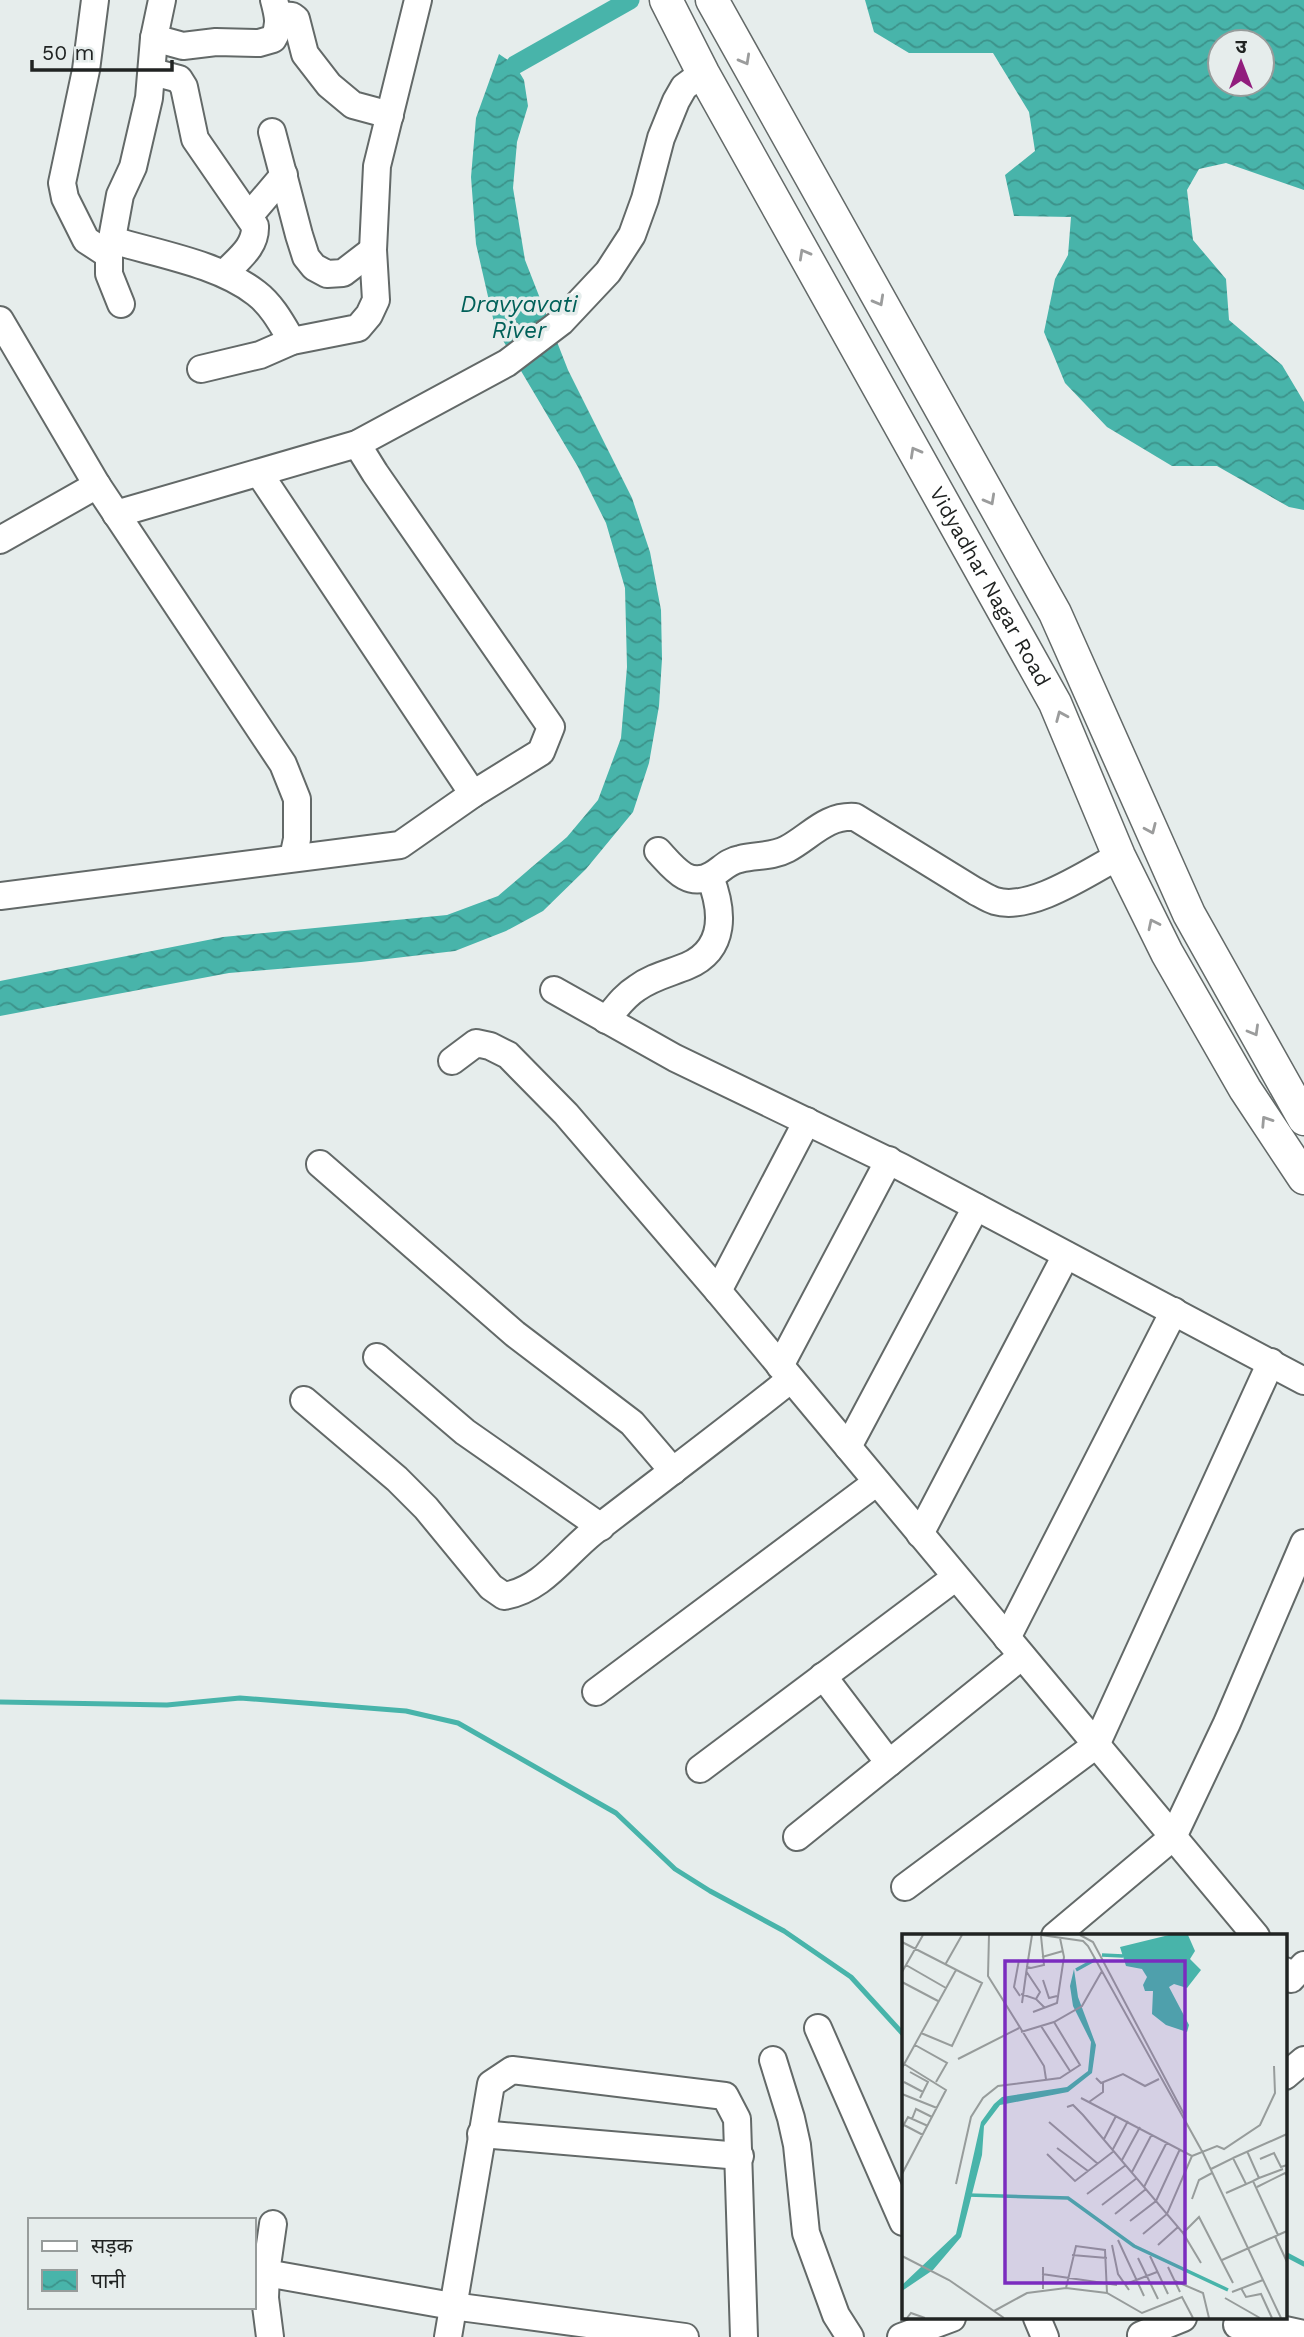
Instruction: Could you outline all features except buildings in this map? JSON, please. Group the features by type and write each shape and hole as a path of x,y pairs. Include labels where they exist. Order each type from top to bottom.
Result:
{"main road":[{"path":"712,0 1055,613 1189,914 1304,1119"},
{"name":"Vidyadhar Nagar Road","path":"670,6 703,73 1055,703 1119,856 1180,976 1245,1089 1304,1178"}],"street":[{"path":"95,0 86,70 62,183 65,198 86,240 225,273 257,293 275,313 292,341"},
{"path":"121,304 109,274 111,248 120,195 133,167 153,72 154,38 162,0"},
{"path":"201,369 260,355 292,341 358,328 369,315 376,300 373,250 377,166 418,0"},
{"path":"154,38 183,46 216,42 259,43 273,39 278,30 276,7"},
{"path":"276,7 296,19 305,54 328,85 353,105 390,116"},
{"path":"153,72 179,79 184,87 195,139 250,215 255,226 251,244 225,273"},
{"path":"116,514 358,444 507,363 561,322 608,272 632,235 645,199 661,138 676,100 684,88 703,73"},
{"path":"272,132 299,235 306,257 314,267 327,274 343,273 373,250"},
{"path":"250,215 284,175"},
{"path":"0,320 97,485 283,764 297,799 297,839 293,858"},
{"path":"0,896 400,845 473,794 541,752 551,727 375,474 358,444"},
{"path":"259,473 473,794"},
{"path":"0,540 97,485"},
{"path":"658,851 684,877 695,881 710,877 727,864 740,859 788,849 830,820 842,816 855,817 975,891 995,901 1014,903 1054,891 1119,856"},
{"path":"606,1020 623,998 638,987 690,965 709,950 721,924 718,896 710,877"},
{"path":"554,990 675,1058 888,1160 1304,1381"},
{"path":"452,1061 477,1043 490,1046 508,1055 566,1114 718,1291 1253,1934"},
{"path":"718,1291 807,1121"},
{"path":"303,1400 397,1479 426,1508 491,1587 504,1596 519,1594 542,1580 601,1527 673,1471 786,1373 888,1160"},
{"path":"320,1164 515,1334 632,1423 673,1471"},
{"path":"848,1447 976,1207"},
{"path":"920,1534 1066,1255"},
{"path":"797,1837 889,1763 1014,1647 1174,1311"},
{"path":"377,1357 465,1432 601,1527"},
{"path":"905,1887 1096,1745 1271,1362"},
{"path":"596,1692 877,1482"},
{"path":"1057,1934 1173,1837 1227,1723 1304,1543"},
{"path":"700,1769 956,1577"},
{"path":"823,1676 889,1763"},
{"path":"818,2028 902,2220"},
{"path":"773,2060 797,2146 806,2233 836,2315 850,2337"},
{"path":"1286,2075 1304,2060"},
{"path":"448,2337 491,2084 512,2070 725,2096 737,2119 740,2156 744,2337"},
{"path":"481,2134 740,2156"},
{"path":"270,2337 265,2298 273,2224"},
{"path":"266,2273 452,2306 685,2337"},
{"path":"901,2337 948,2320"},
{"path":"954,2320 966,2337"},
{"path":"1038,2320 1045,2337"},
{"path":"1138,2330 1176,2320"},
{"path":"1237,2327 1276,2328 1304,2334"}],"water":[{"path":"865,0 1304,0 1304,190 1226,163 1199,169 1187,190 1193,240 1226,279 1229,320 1282,365 1304,402 1304,510 1289,507 1217,466 1172,466 1107,427 1065,383 1044,332 1055,279 1068,255 1071,217 1014,216 1005,175 1035,151 1029,112 993,53 909,53 874,32"},
{"name":"Dravyavati River","path":"499,54 515,65 524,80 528,106 517,142 513,188 525,260 568,370 632,498 650,552 661,610 659,706 649,763 633,812 586,869 543,911 506,931 455,951 229,973 0,1016 0,981 223,937 447,915 498,896 567,837 598,800 621,738 627,667 625,588 606,523 578,467 495,327 476,244 471,177 476,118"}],"waterway":[{"path":"515,65 630,0"},
{"path":"0,1702 167,1705 240,1698 406,1711 458,1723 616,1813 675,1869 784,1931 851,1977 902,2033"},
{"path":"1286,2255 1304,2264"}]}
